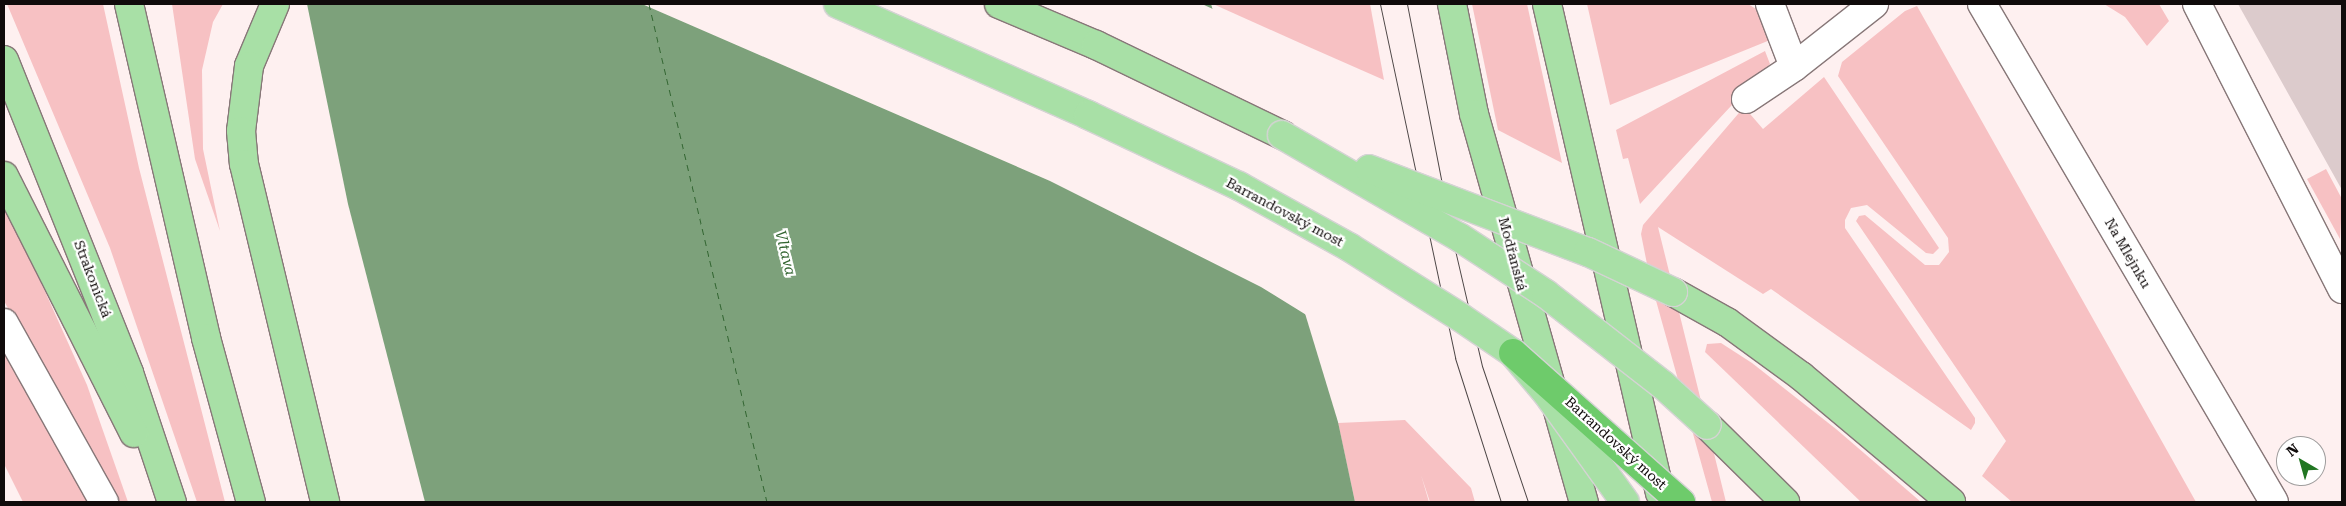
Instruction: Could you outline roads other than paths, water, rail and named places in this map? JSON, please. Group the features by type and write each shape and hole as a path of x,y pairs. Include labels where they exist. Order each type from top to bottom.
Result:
{"highway":[{"name":"Barrandovský most","path":"1512,353 1681,502"}],"main road":[{"path":"129,4 204,328 251,502"},
{"path":"275,4 255,48 243,101 244,164 255,221 325,502"},
{"name":"Barrandovský most","path":"838,4 1088,115 1239,186 1349,247 1512,353"},
{"path":"999,4 1096,45 1282,135 1458,237 1538,289 1627,356 1706,425 1785,502"},
{"name":"Modřanská","path":"1452,4 1474,114 1584,502"},
{"path":"1547,4 1662,502"},
{"name":"Strakonická","path":"4,60 71,220 129,373 170,502"},
{"path":"1282,135 1588,252 1673,292 1727,322 1801,376 1951,502"},
{"path":"4,176 170,502"},
{"path":"1512,353 1546,392 1625,502"}],"street":[{"path":"1770,4 1794,67"},
{"path":"1746,99 1794,67 1874,4"},
{"name":"Na Mlejnku","path":"1982,4 2274,502"},
{"path":"2197,4 2342,289"},
{"path":"4,323 104,502"}],"water":[{"name":"Vltava","path":"307,4 1211,4 1338,422 1355,502 425,502 348,204"}],"tram line":[{"path":"1380,4 1455,358 1501,502"},
{"path":"1407,4 1455,250 1482,366 1528,502"}]}
